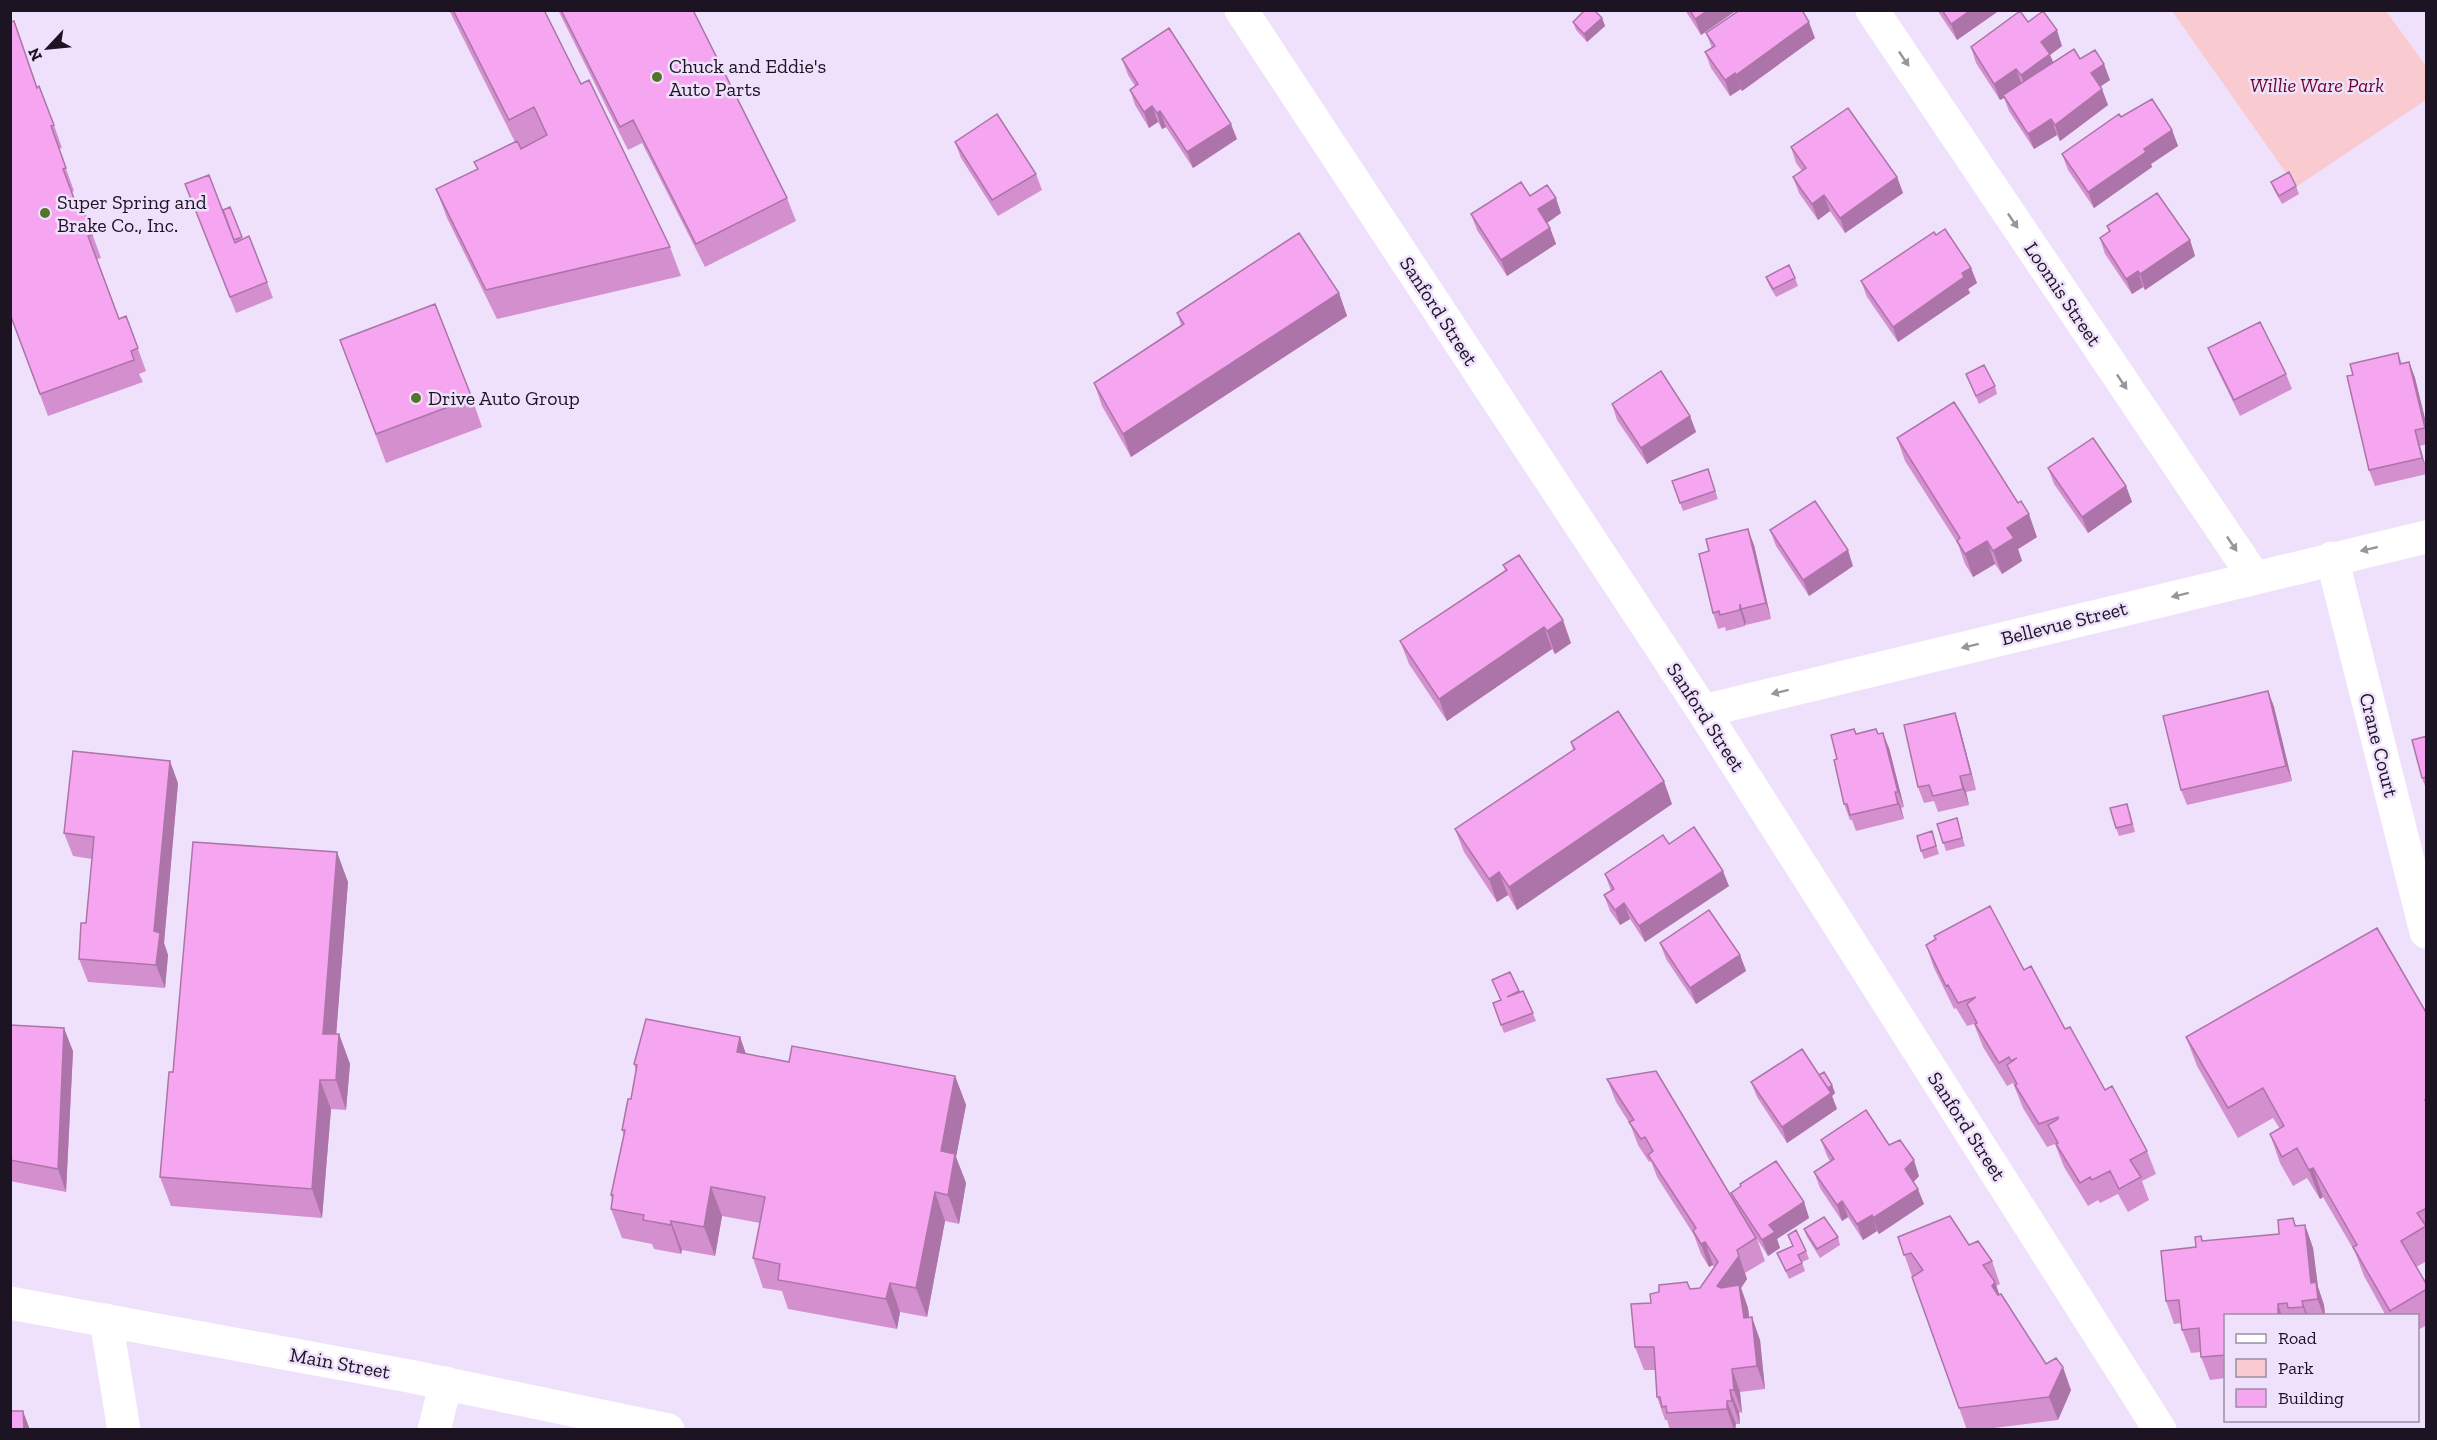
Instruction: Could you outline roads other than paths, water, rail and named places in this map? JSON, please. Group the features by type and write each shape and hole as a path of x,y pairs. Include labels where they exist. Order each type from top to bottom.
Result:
{"street":[{"name":"Sanford Street","path":"1241,10 1702,711 2160,1430"},
{"name":"Loomis Street","path":"1872,10 2254,576"},
{"name":"Bellevue Street","path":"1702,711 2254,576 2427,537"},
{"name":"Crane Court","path":"2332,558 2427,932"},
{"name":"Main Street","path":"10,1303 446,1383 668,1430"},
{"path":"106,1320 124,1430"},
{"path":"434,1430 446,1383"}],"place":[{"name":"Chuck and Eddie's Auto Parts","path":"657,77"},
{"name":"Super Spring and Brake Co., Inc.","path":"45,213"},
{"name":"Drive Auto Group","path":"416,398"}],"park label":[{"name":"Willie Ware Park","path":"2317,85"}]}
